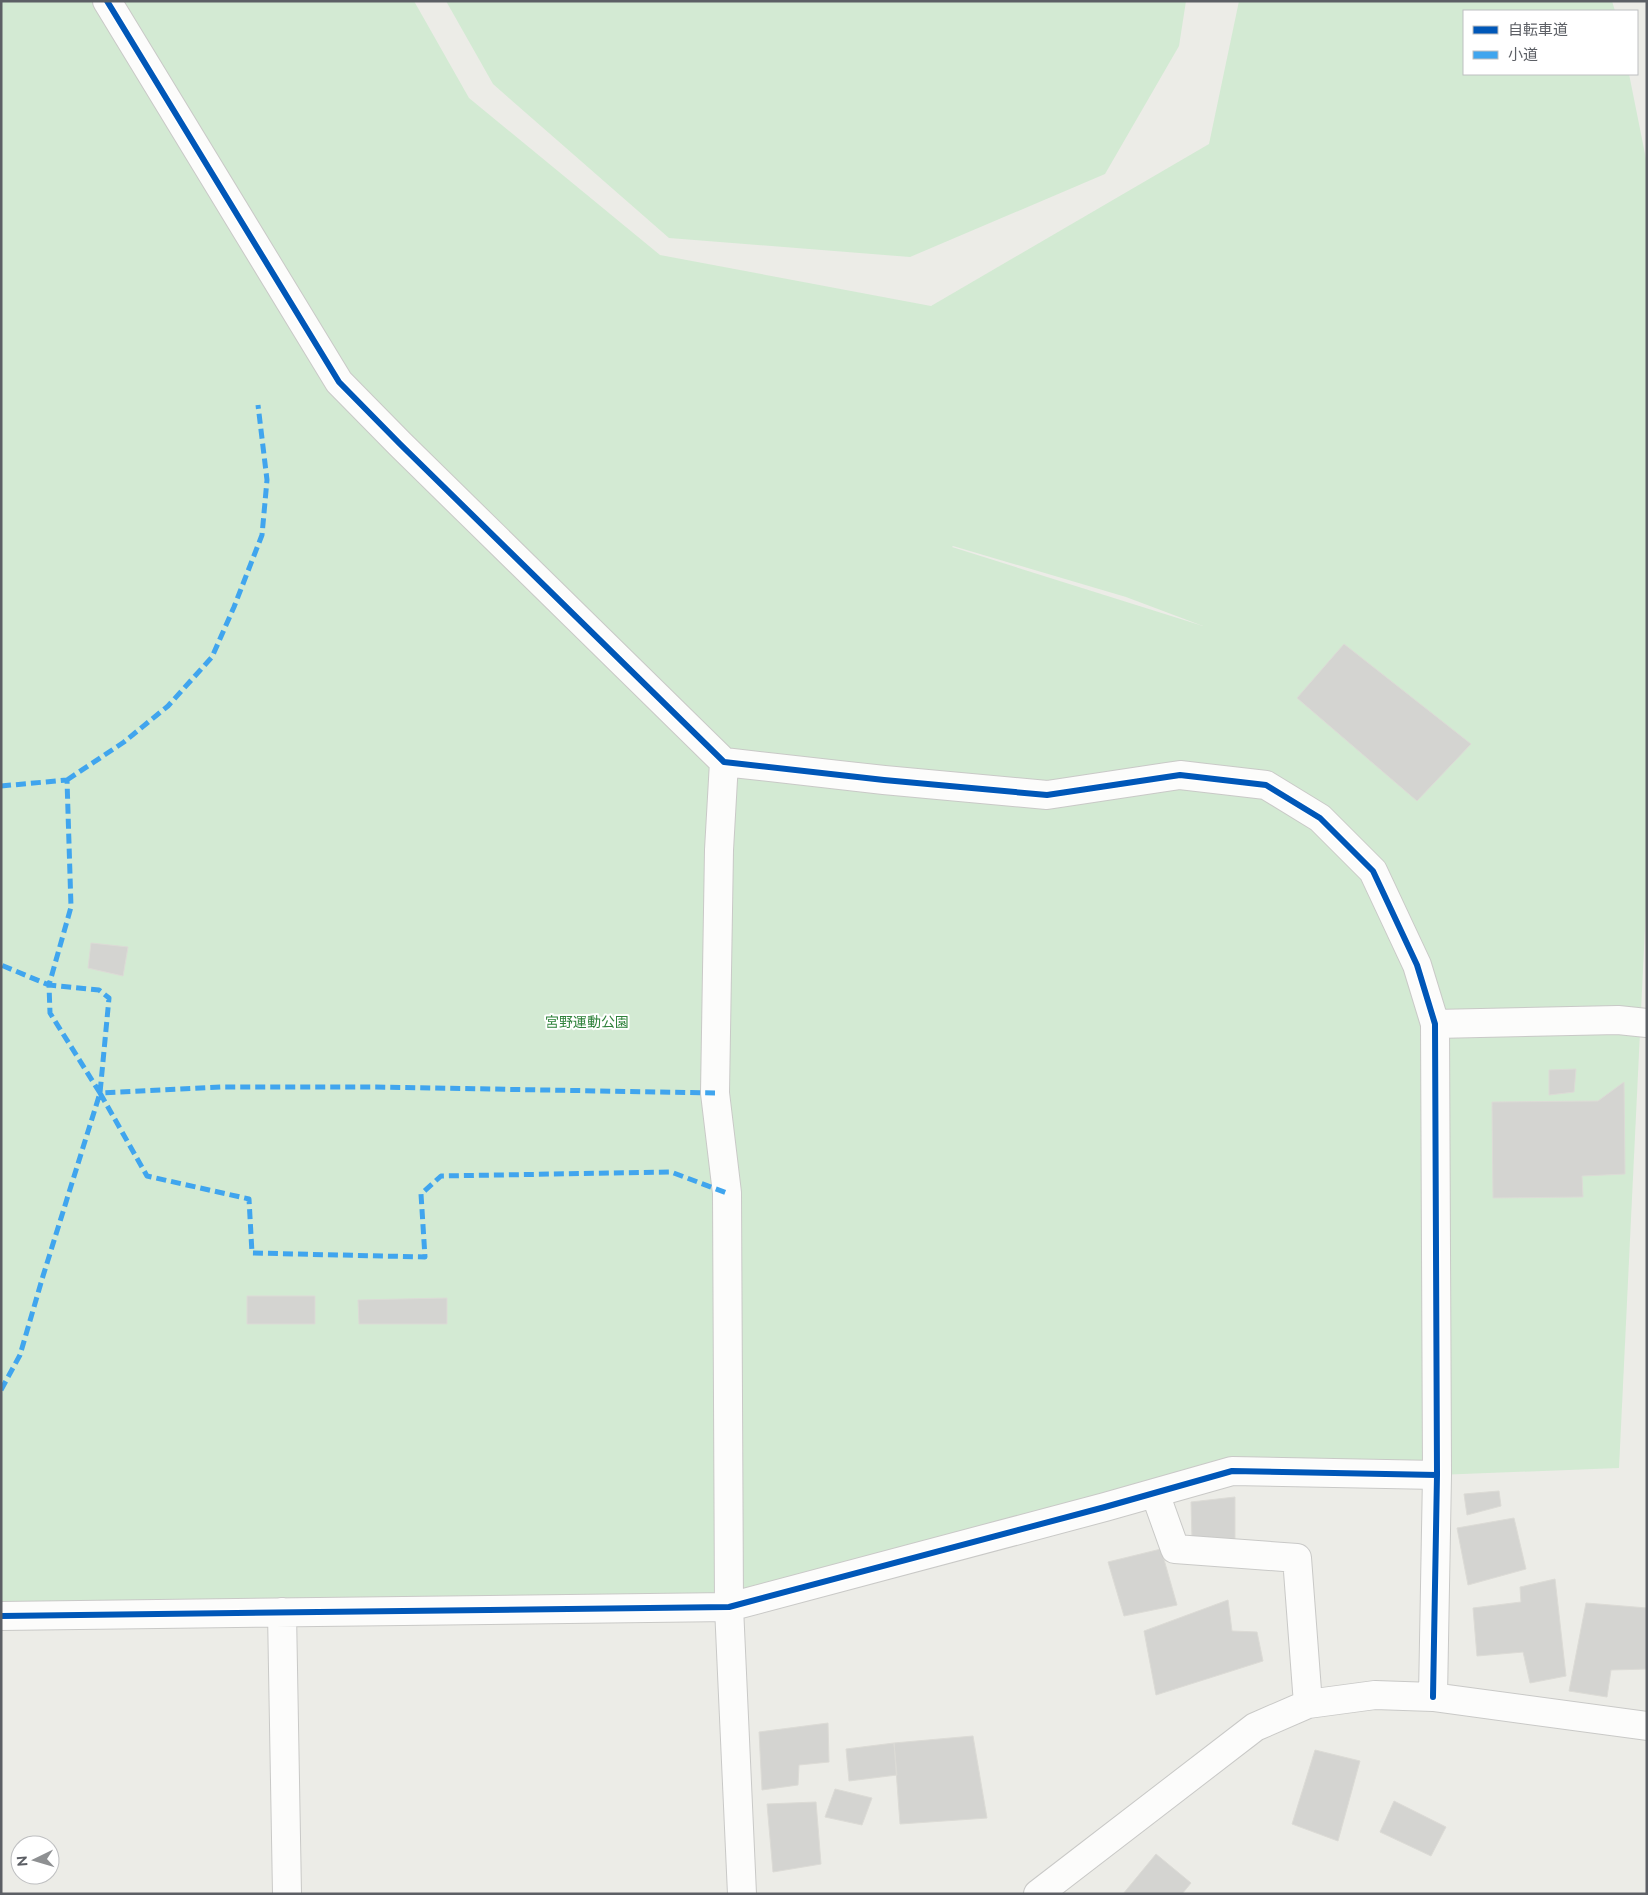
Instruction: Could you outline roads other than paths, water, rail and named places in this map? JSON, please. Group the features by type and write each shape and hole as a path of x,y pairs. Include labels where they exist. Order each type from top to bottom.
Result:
{"street":[{"path":"107,1 339,382 724,762 884,780 1047,795 1180,775 1266,785 1320,818 1372,871 1417,965 1434,1024 1437,1475 1433,1697"},
{"path":"724,762 719,850 715,1093 727,1193 729,1607 742,1894"},
{"path":"1434,1024 1618,1020 1647,1024"},
{"path":"1,1616 729,1607 1232,1471 1437,1475"},
{"path":"1156,1493 1175,1549 1297,1558 1308,1704"},
{"path":"282,1612 287,1894"},
{"path":"1038,1894 1255,1727 1308,1704 1375,1695 1433,1697 1647,1726"}],"park label":[{"name":"宮野運動公園","path":"587,1022"}]}
